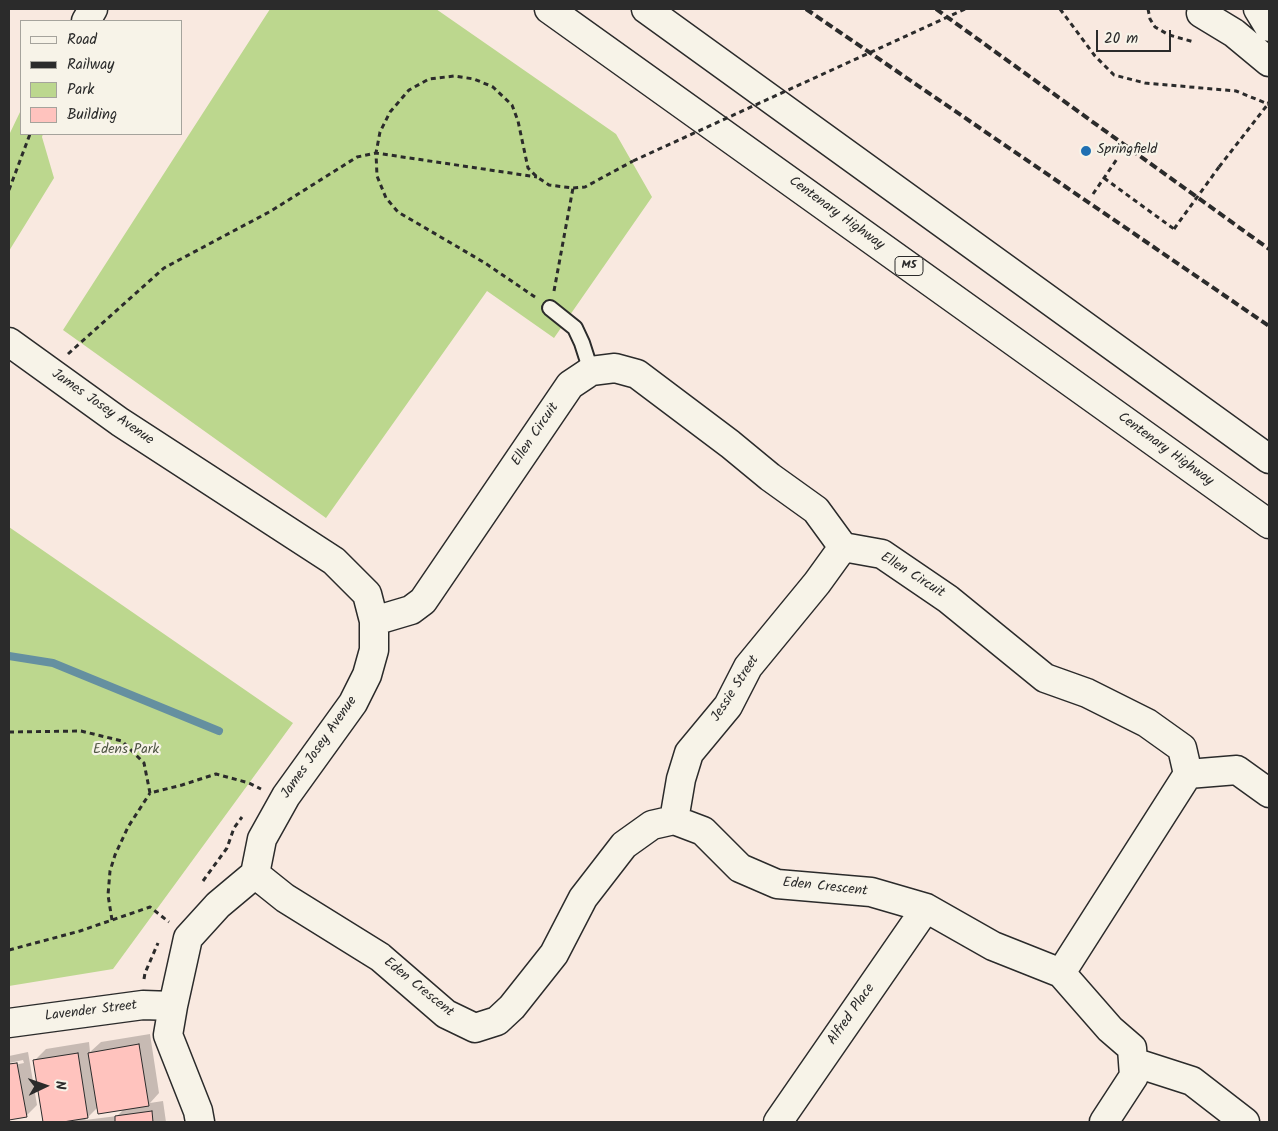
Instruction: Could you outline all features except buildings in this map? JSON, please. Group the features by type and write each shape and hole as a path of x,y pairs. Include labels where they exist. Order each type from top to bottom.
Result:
{"main road":[{"name":"Centenary Highway","path":"550,9 1269,524"},
{"path":"646,9 1269,459"},
{"path":"1198,11 1212,16 1224,15 1237,9"},
{"path":"1258,9 1269,27"},
{"path":"1198,11 1234,33 1269,62"},
{"name":"James Josey Avenue","path":"9,342 120,422 337,564 367,594 374,621 374,650 367,675 353,703 286,796 262,838 255,874"},
{"name":"Ellen Circuit","path":"374,621 411,610 424,601 570,384 591,371 615,368 637,374 730,444 770,477 816,510 843,547 882,554 948,599 1045,678 1086,693 1147,723 1182,748 1188,774"},
{"name":"Jessie Street","path":"674,820 681,779 689,753 728,706 748,667 817,583 843,547"},
{"path":"1061,973 1188,774 1237,770 1269,792"},
{"name":"Eden Crescent","path":"255,874 285,898 380,957 446,1014 476,1028 497,1021 512,1008 554,954 582,898 624,845 652,825 674,820 703,832 740,868 777,884 871,892 926,908 993,946 1061,973 1110,1029 1132,1048 1133,1062"},
{"path":"200,1122 198,1111 168,1035 188,938 218,905 255,874"},
{"name":"Alfred Place","path":"778,1122 926,908"},
{"name":"Lavender Street","path":"9,1023 143,1005 173,1006"},
{"path":"1104,1122 1134,1076 1133,1062 1192,1081 1245,1122"}],"lane":[{"path":"550,308 575,328 591,371"}],"path":[{"path":"573,188 550,308 485,264 398,212 386,198 377,176 376,153 380,132 390,112 409,90 429,79 454,76 474,79 493,87 512,105 518,121 528,168 537,177 549,185 558,187 585,187 633,161 965,9"},
{"path":"1060,9 1095,56 1114,75 1145,83 1236,91 1269,104 1219,167 1174,229 1104,178"},
{"path":"1148,9 1150,19 1155,27 1169,35 1197,43"},
{"path":"9,190 30,135"},
{"path":"49,371 164,268 271,212 357,157 376,153 537,177"},
{"path":"1092,194 1116,159"},
{"path":"9,732 81,732 122,741 144,763 150,793"},
{"path":"112,920 108,895 110,871 128,827 150,793 216,774 249,783 262,790"},
{"path":"256,797 267,781"},
{"path":"200,885 227,848 234,828 245,812"},
{"path":"9,950 80,931 150,907 174,925"},
{"path":"143,1005 145,972 158,943 163,937"}],"green space":[{"path":"270,9 436,9 616,134 652,197 554,338 487,291 326,518 63,330"},
{"path":"20,112 20,135 43,135 54,178 9,251 9,135"},
{"name":"Edens Park","path":"9,527 293,723 113,969 9,986"}],"waterway":[{"path":"9,656 53,663 219,731"}],"railway":[{"path":"806,9 1269,326"},
{"path":"936,9 1269,249"}],"place":[{"name":"Springfield","path":"1086,151"}]}
